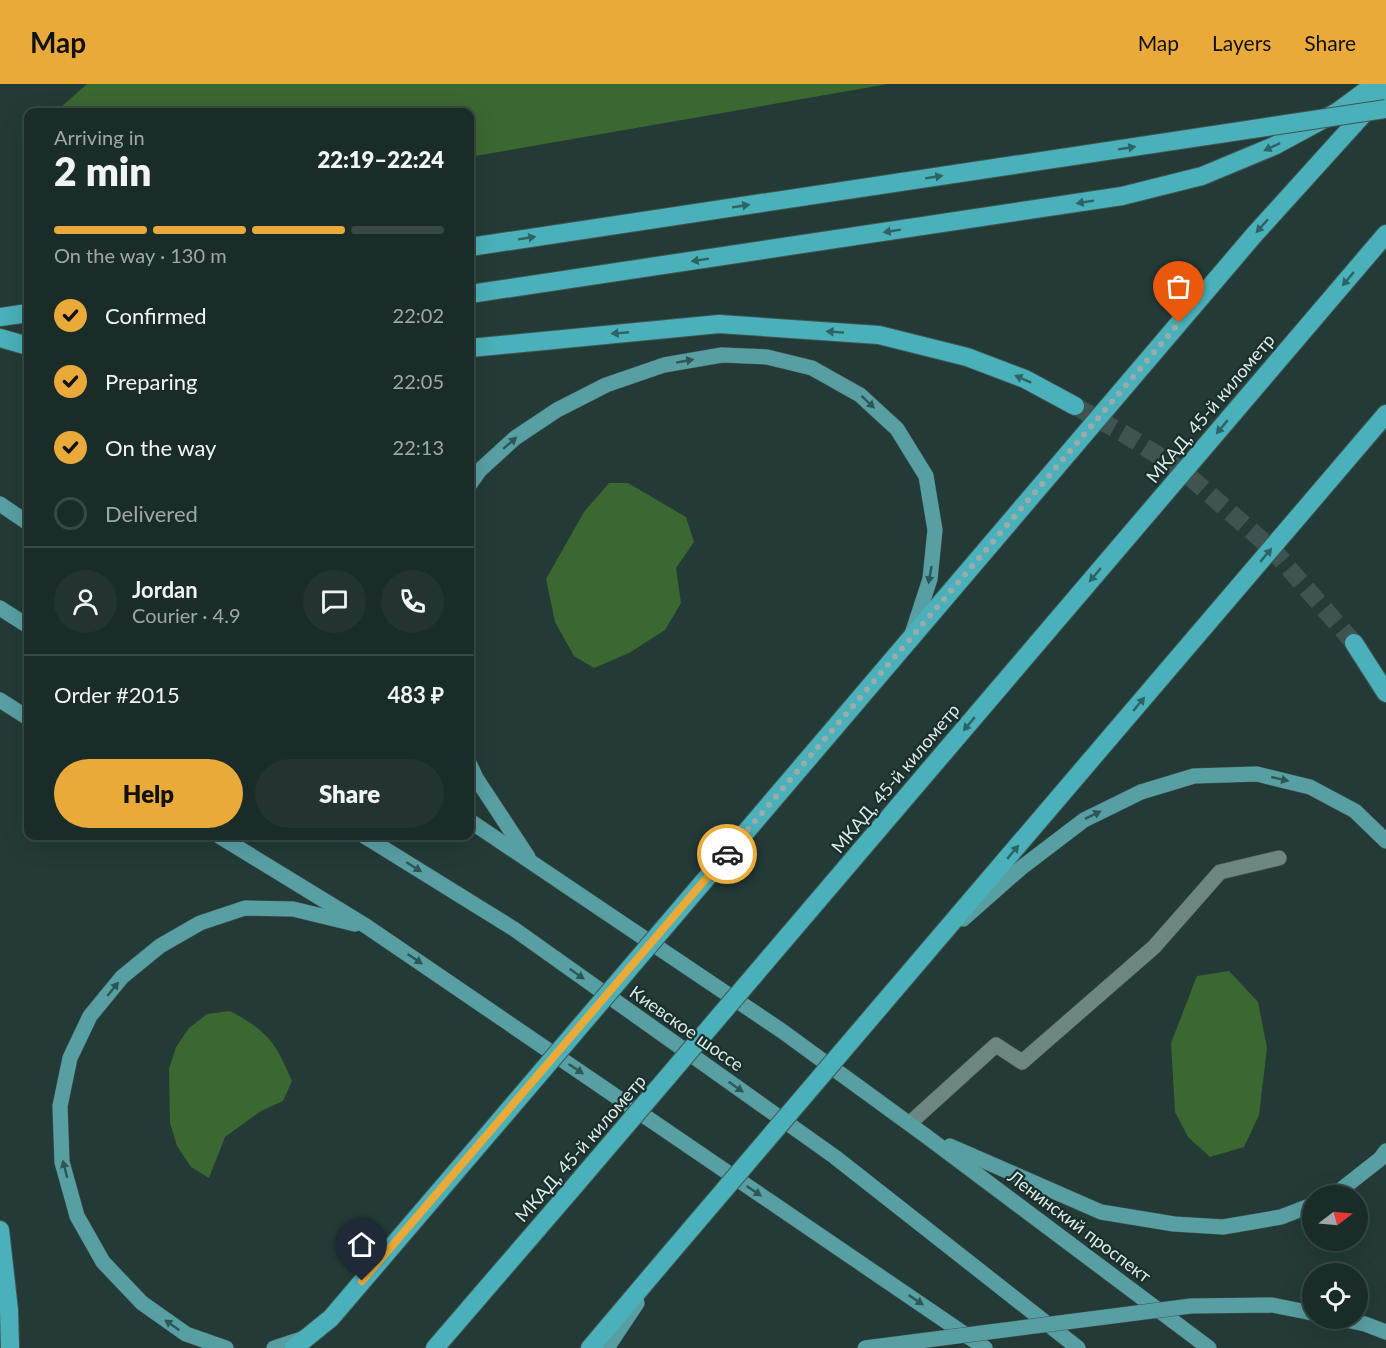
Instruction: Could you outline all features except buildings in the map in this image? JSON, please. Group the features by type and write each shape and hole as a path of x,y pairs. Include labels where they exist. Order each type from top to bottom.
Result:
{"highway":[{"path":"474,293 1122,196 1202,176 1274,146 1337,112 1375,84"},
{"path":"300,1343 331,1318 1254,235 1386,89"},
{"path":"474,246 1386,109"},
{"name":"МКАД, 45-й километр","path":"435,1348 1386,234"},
{"path":"0,318 24,314"},
{"path":"474,348 719,324 879,335 967,357 1024,379 1075,406"},
{"path":"0,338 24,340"},
{"path":"0,338 24,345"},
{"path":"590,1348 1386,414"},
{"path":"1354,643 1386,693"},
{"path":"0,1230 9,1310 10,1348"}],"main road":[{"path":"474,478 515,438 557,410 606,385 654,368 722,354 767,357 812,368 860,395 897,429 926,476 935,530 930,579 910,639"},
{"path":"0,504 24,520"},
{"path":"0,608 24,623"},
{"path":"0,700 24,715"},
{"path":"474,774 533,864"},
{"path":"930,949 1021,868 1084,820 1141,792 1194,776 1257,774 1310,787 1355,811 1386,841"},
{"path":"474,824 782,1031 926,1136 1101,1212 1174,1224 1223,1227 1281,1217 1302,1208"},
{"path":"226,840 366,926 985,1348"},
{"name":"Киевское шоссе","path":"370,840 514,929 835,1157 1078,1348"},
{"path":"226,1348 186,1334 142,1303 103,1262 77,1216 62,1162 60,1106 70,1058 90,1016 122,977 160,946 200,923 245,908 292,909 366,926"},
{"name":"Ленинский проспект","path":"926,1136 1209,1348"},
{"path":"1347,1185 1380,1159 1386,1151"},
{"path":"607,1348 665,1260"},
{"path":"865,1348 1191,1306 1272,1305 1302,1311"},
{"path":"1368,1325 1386,1332"},
{"path":"274,1348 300,1343"}],"lane":[{"path":"909,1124 996,1045 1022,1062 1154,947 1220,872 1279,858"}],"green space":[{"path":"87,84 888,84 474,156 474,108 60,108"},
{"path":"609,483 628,483 686,517 694,542 676,568 681,603 665,630 629,653 594,668 574,656 555,622 546,579 584,512"},
{"path":"1229,971 1258,1002 1267,1048 1259,1115 1244,1147 1210,1157 1188,1137 1175,1112 1171,1043 1197,976"},
{"path":"230,1011 253,1025 269,1039 281,1057 292,1081 283,1101 261,1111 225,1137 209,1178 191,1167 177,1146 170,1123 169,1069 176,1047 189,1028 207,1014"}],"tunnel":[{"path":"1075,406 1184,472 1272,549 1354,643"}],"way so far":[{"path":"727,854 1179,323"}],"route":[{"path":"362,1281 727,854"}]}
